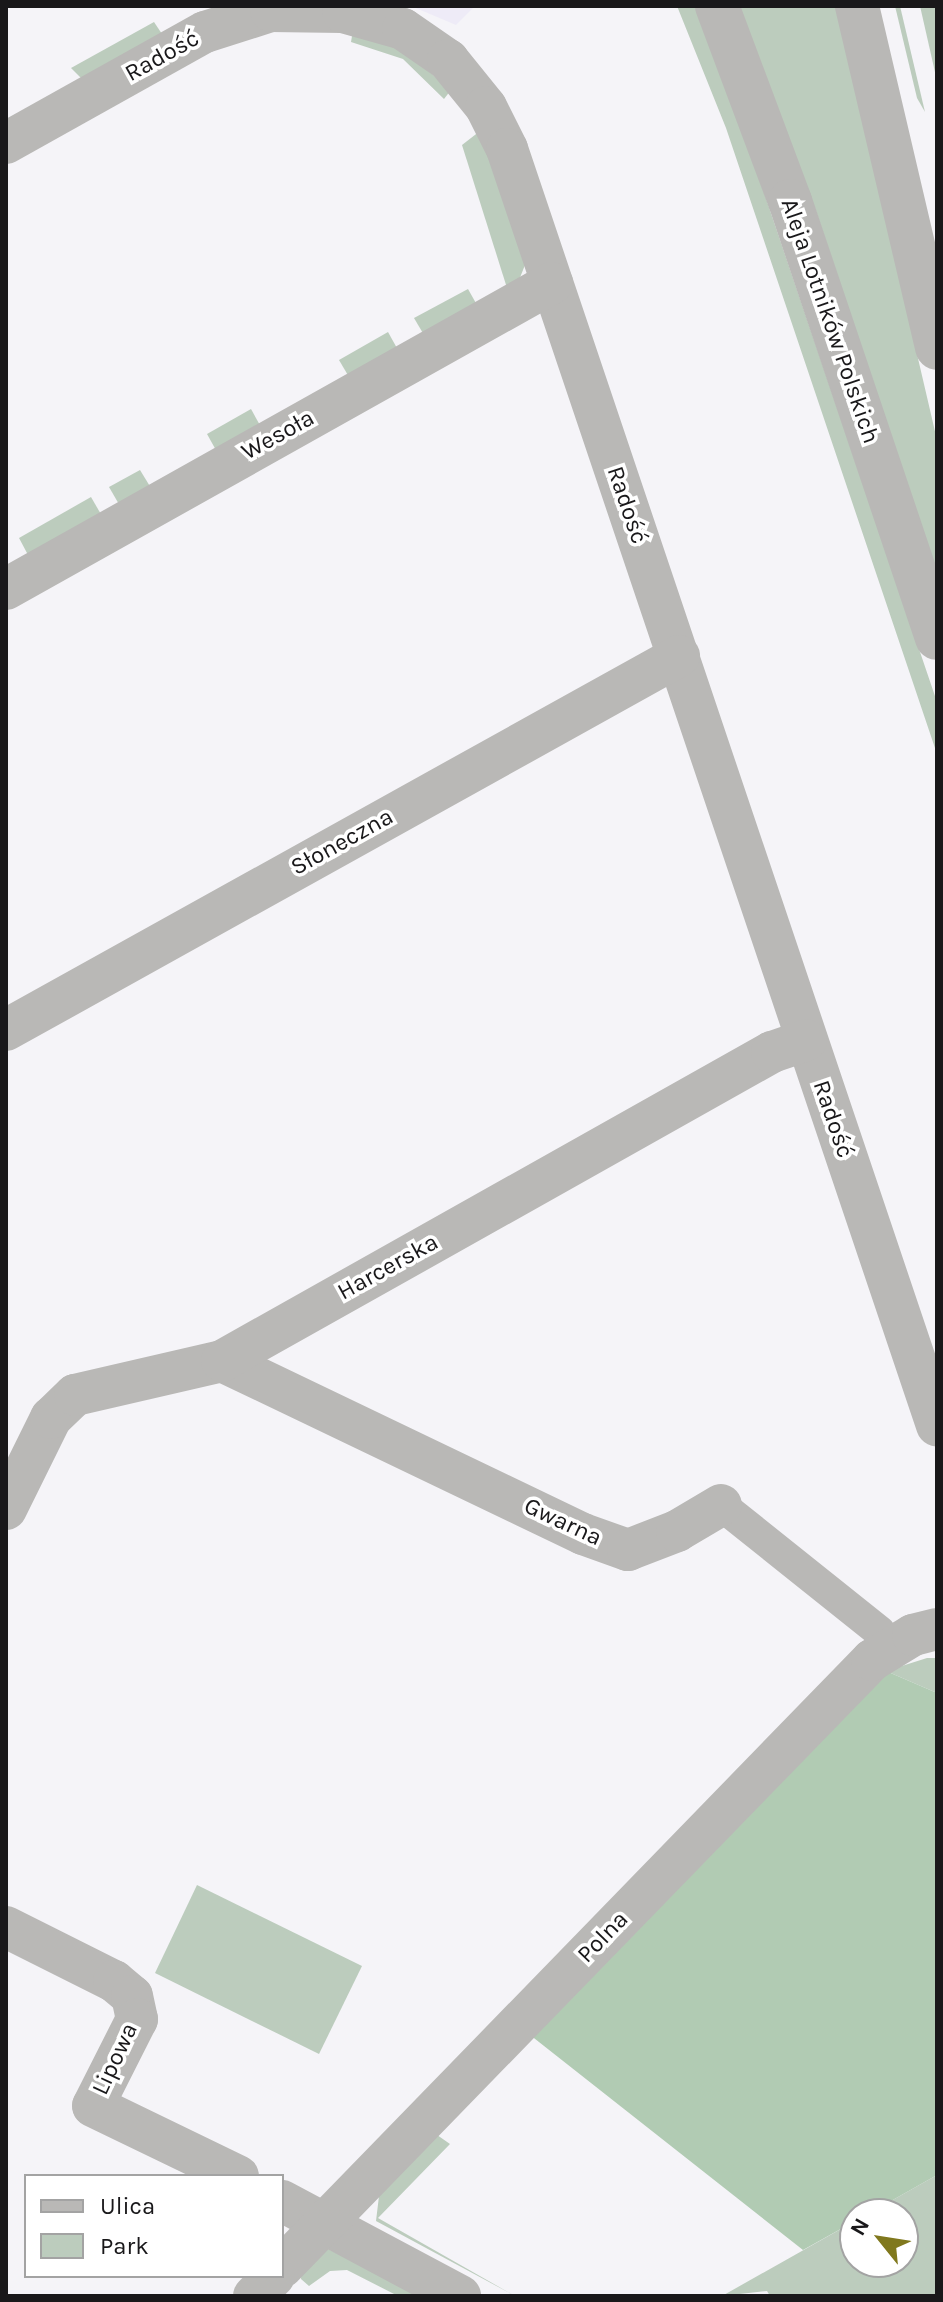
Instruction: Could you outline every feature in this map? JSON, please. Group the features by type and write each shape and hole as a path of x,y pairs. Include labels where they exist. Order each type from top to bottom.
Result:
{"street":[{"name":"Aleja Lotników Polskich","path":"717,6 790,201 937,638"},
{"path":"857,6 937,348"},
{"name":"Radość","path":"6,143 243,16 299,9 369,18 426,42 486,107 502,136 937,1425"},
{"name":"Wesoła","path":"6,589 552,283"},
{"name":"Słoneczna","path":"6,1030 679,656"},
{"name":"Harcerska","path":"6,1509 51,1418 75,1395 222,1361 772,1052 806,1040"},
{"name":"Gwarna","path":"222,1361 583,1534 628,1550 677,1531 721,1505 880,1632"},
{"name":"Polna","path":"284,2265 872,1660 913,1635 937,1629"},
{"name":"Lipowa","path":"6,1927 114,1981 132,1996 137,2019 93,2106 234,2174"},
{"path":"284,2202 326,2221 460,2296"},
{"path":"254,2296 272,2278"}],"shaded area":[{"path":"411,6 475,6 456,25"}],"green space":[{"path":"677,6 697,6 724,75 937,702 937,754 726,128"},
{"path":"739,6 836,6 937,440 937,576 816,211"},
{"path":"895,6 900,6 925,112 917,98"},
{"path":"920,6 937,6 937,81"},
{"path":"154,22 162,34 84,81 71,68"},
{"path":"353,30 396,44 451,90 444,99 403,59 351,42"},
{"path":"480,131 525,265 519,280 507,288 462,145"},
{"path":"468,289 477,305 424,335 414,318"},
{"path":"388,332 398,350 349,377 339,360"},
{"path":"251,409 261,427 217,452 207,434"},
{"path":"140,470 151,488 120,506 109,487"},
{"path":"91,497 102,516 32,555 27,553 19,538"},
{"path":"927,1658 937,1658 937,1693 886,1671"},
{"path":"886,1671 937,1693 937,2175 896,2198 839,2198 839,2230 803,2250 525,2031"},
{"path":"197,1885 362,1966 319,2054 155,1973"},
{"path":"430,2130 450,2144 378,2218 515,2296 376,2221 379,2196"},
{"path":"937,2175 937,2296 770,2296 767,2291 722,2296 839,2230 839,2278 919,2278 919,2198 896,2198"},
{"path":"326,2248 426,2296 398,2296 347,2270 330,2271 309,2286 301,2279 302,2261"}]}
